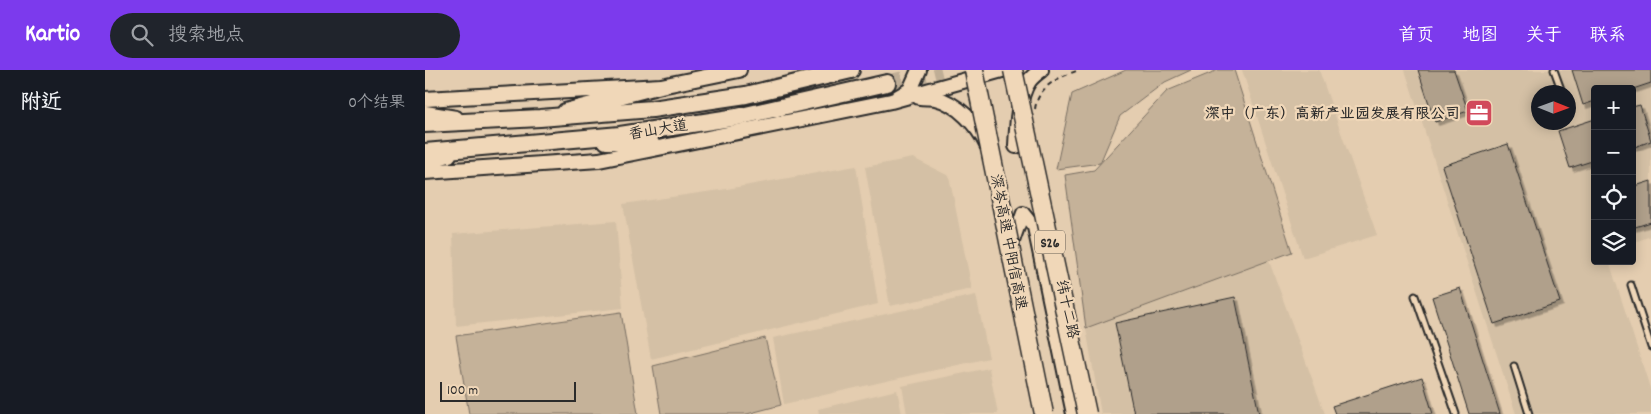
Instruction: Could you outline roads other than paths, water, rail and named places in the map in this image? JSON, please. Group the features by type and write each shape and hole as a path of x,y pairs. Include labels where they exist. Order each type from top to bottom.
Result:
{"highway":[{"name":"香山大道","path":"425,124 540,118 652,109 746,95 851,70"},
{"name":"深岑高速 中阳信高速","path":"974,70 1044,414"},
{"name":"S26","path":"1013,70 1087,414"},
{"name":"香山大道","path":"425,152 620,135 737,117 887,83"}],"main road":[{"path":"540,118 661,86 739,70"},
{"path":"891,101 910,90 919,70"},
{"path":"425,172 599,160 891,101 1002,70"},
{"path":"1016,146 1018,117 1023,96 1029,81 1041,70"},
{"path":"425,99 661,86"},
{"path":"908,97 936,98 952,106 972,122 983,138 995,165"},
{"path":"425,114 479,121"},
{"path":"543,142 679,144"},
{"path":"425,161 482,148"}],"street":[{"name":"纬十二路","path":"1048,414 1012,244 1023,213 1034,227 1073,414"}],"lane":[{"path":"1554,70 1559,85"},
{"path":"1631,285 1651,347"},
{"path":"1415,296 1455,414"},
{"path":"1514,366 1529,414"}],"tunnel":[{"path":"887,83 941,70"}],"place":[{"name":"深中（广东）高新产业园发展有限公司","path":"1479,113"}]}
